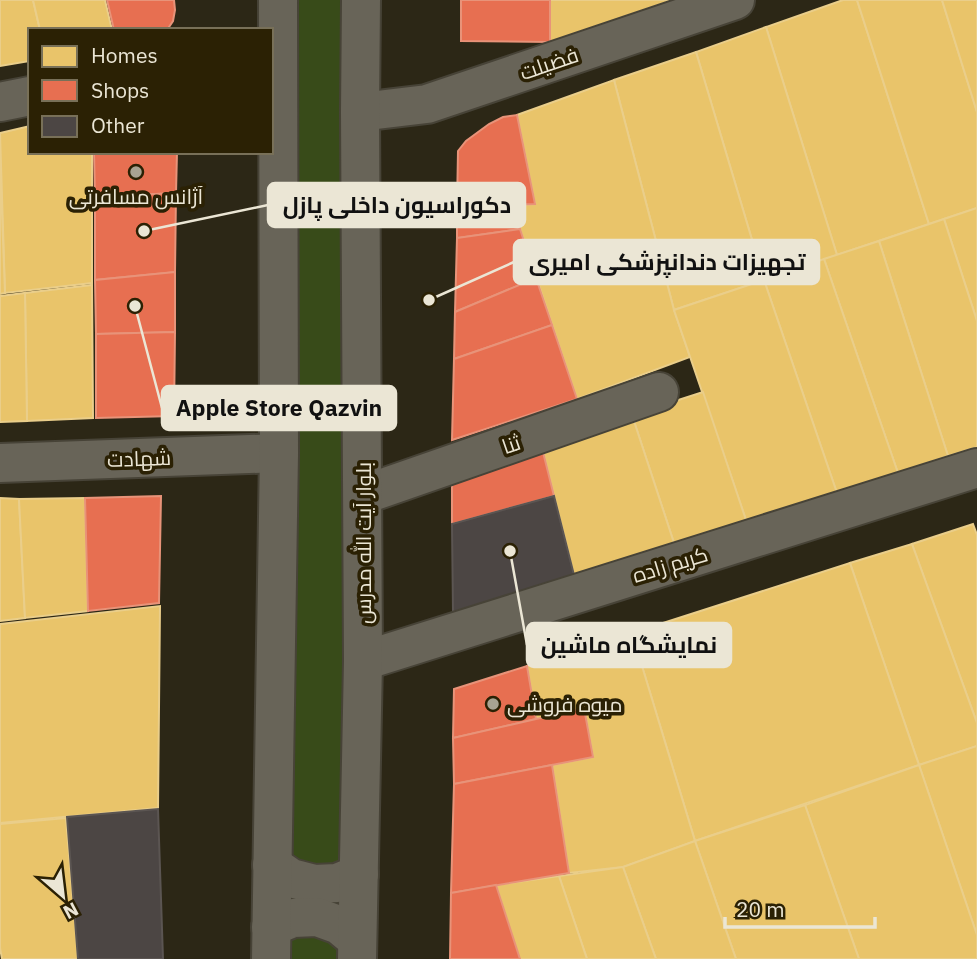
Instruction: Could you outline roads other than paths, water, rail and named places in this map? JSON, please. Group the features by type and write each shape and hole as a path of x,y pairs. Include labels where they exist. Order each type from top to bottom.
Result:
{"main road":[{"path":"271,943 279,453 275,61 278,0"},
{"name":"بلوار آیت الله مدرس","path":"357,950 363,661 361,0"},
{"name":"فضیلت","path":"360,112 427,104 734,0"},
{"path":"0,102 28,96"},
{"name":"ثنا","path":"362,495 659,392"},
{"name":"شهادت","path":"0,463 279,453"},
{"name":"کریم زاده","path":"363,661 977,468"},
{"path":"272,865 291,878 314,884 337,883 359,874"},
{"path":"271,943 293,918 317,917 339,925 357,950"}],"place":[{"name":"آژانس مسافرتی","path":"136,172"},
{"name":"دکوراسیون داخلی پازل","path":"144,231"},
{"name":"تجهیزات دندانپزشکی امیری","path":"429,300"},
{"name":"Apple Store Qazvin","path":"135,306"},
{"name":"نمایشگاه ماشین","path":"510,551"},
{"name":"میوه فروشی","path":"493,704"}]}
